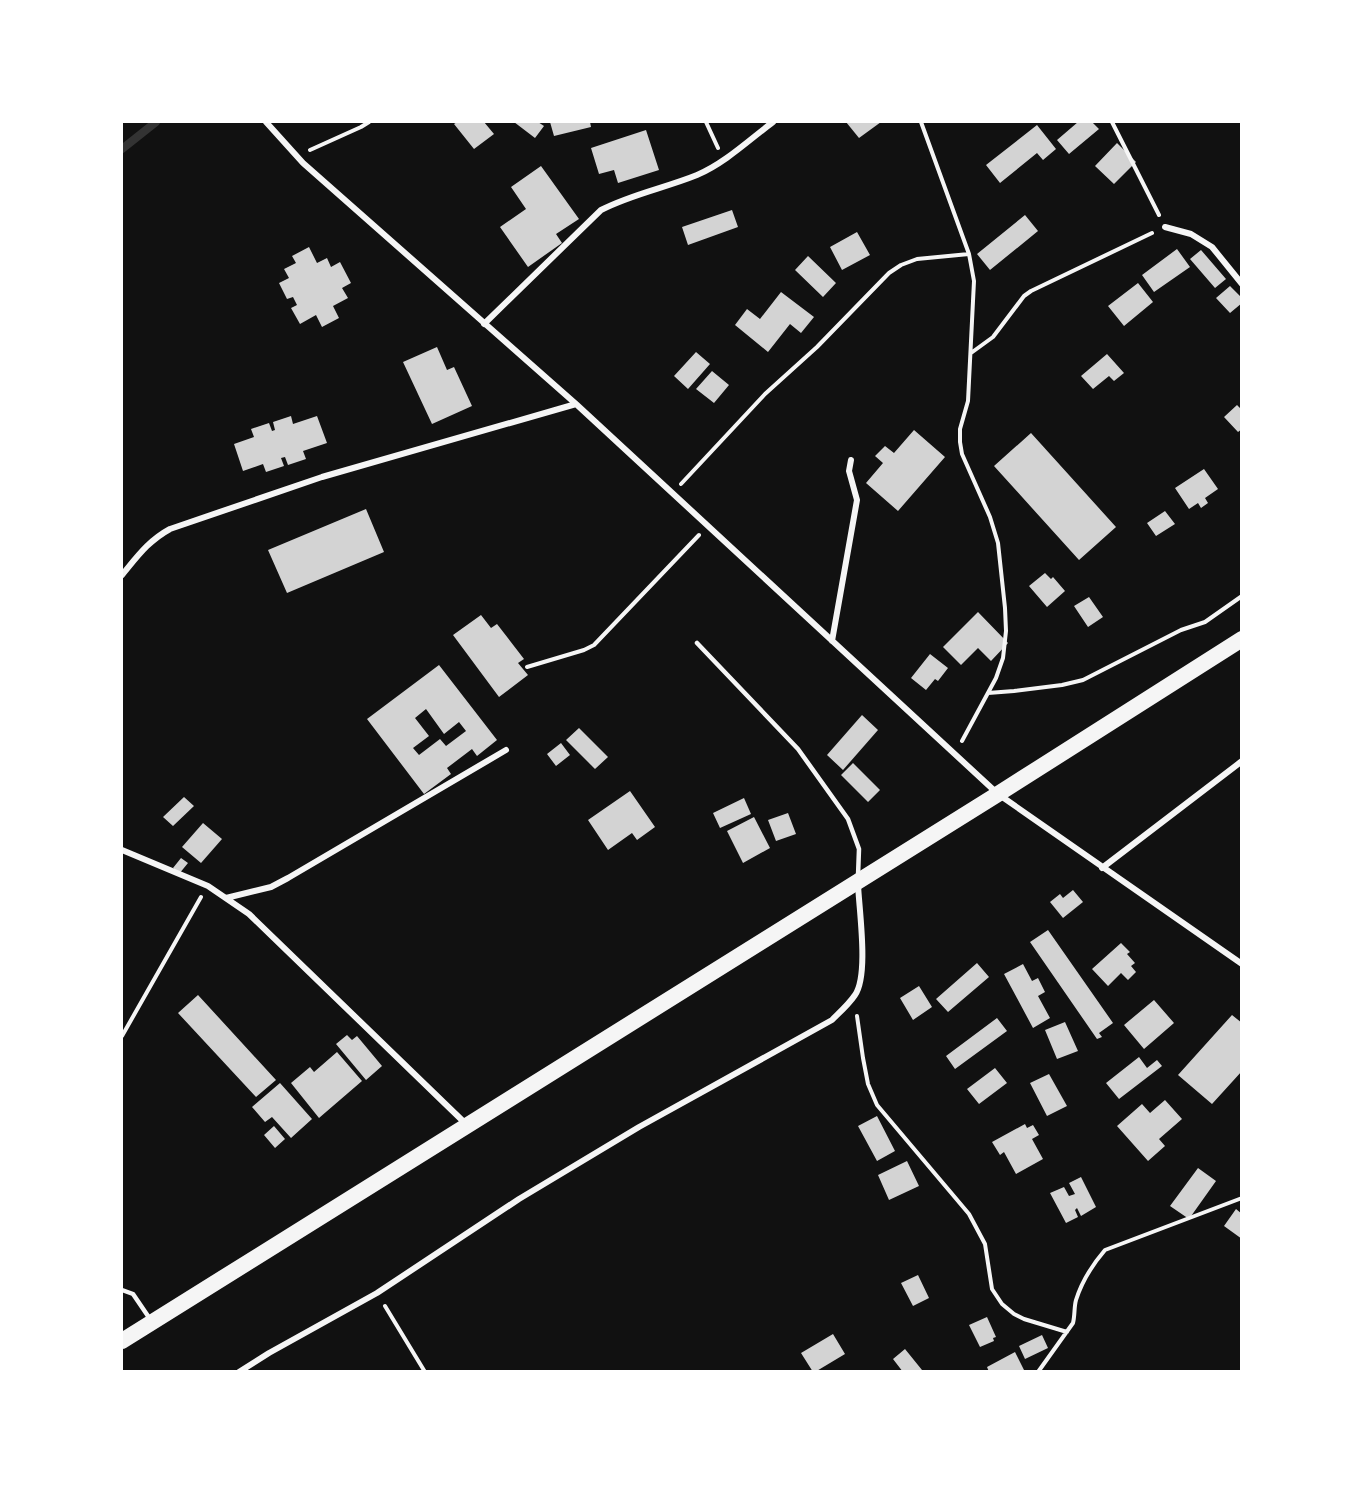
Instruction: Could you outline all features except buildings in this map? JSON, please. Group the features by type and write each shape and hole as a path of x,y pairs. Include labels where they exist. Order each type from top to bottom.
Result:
{"highway":[{"path":"122,1341 1242,639"}],"street":[{"path":"266,122 311,171 576,404 998,794 1242,964"},
{"path":"484,324 601,210 634,195 698,174 723,160 773,122"},
{"path":"1165,227 1191,234 1212,247 1242,284"},
{"path":"122,575 148,543 170,529 322,477 576,404"},
{"path":"832,641 857,500 850,478 851,460"},
{"path":"226,898 271,887 506,750"},
{"path":"1102,868 1242,761"},
{"path":"122,850 208,886 249,914 466,1124"},
{"path":"239,1371 377,1293 519,1200 639,1127 832,1020 855,996 863,970 858,880"}],"lane":[{"path":"697,643 798,749 848,819 859,849 858,880"},
{"path":"122,1290 133,1294 153,1322"}],"path":[{"path":"297,157 369,122"},
{"path":"706,122 723,160"},
{"path":"921,122 969,254 974,281 968,401 960,429 960,442 962,454 990,517 998,543 1005,608 1006,631 1003,658 996,678 955,755"},
{"path":"971,353 993,337 1024,296 1031,291 1165,227 1112,122"},
{"path":"672,493 765,394 817,347 889,273 917,259 969,254"},
{"path":"527,667 594,645 708,526"},
{"path":"988,693 1014,692 1083,680 1181,630 1205,622 1242,596"},
{"path":"122,1036 208,886"},
{"path":"855,996 868,1084 877,1105 969,1214 985,1244 992,1289 1002,1304 1014,1314 1067,1332"},
{"path":"1038,1371 1073,1323 1075,1303 1085,1279 1106,1250 1242,1198"},
{"path":"377,1293 425,1371"}],"waterway":[{"path":"122,149 156,122"}]}
